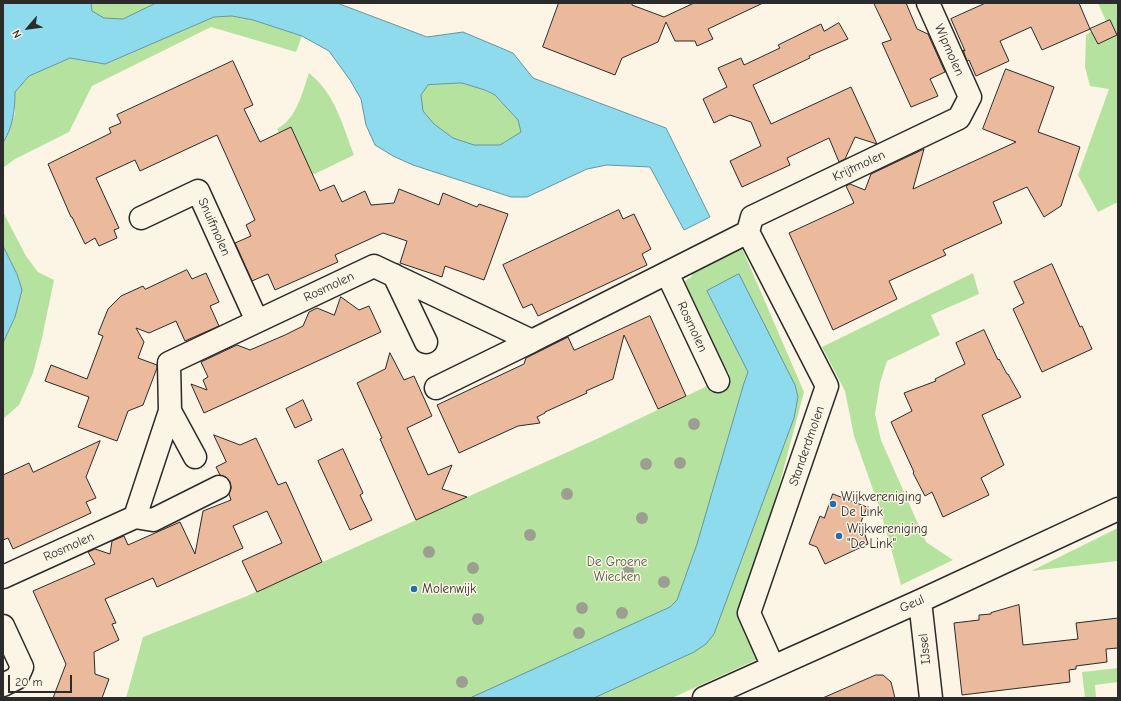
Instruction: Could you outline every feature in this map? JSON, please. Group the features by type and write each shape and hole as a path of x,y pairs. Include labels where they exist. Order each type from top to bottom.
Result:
{"street":[{"name":"Wipmolen","path":"928,3 970,97"},
{"name":"Krijtmolen","path":"748,232 752,217 959,118 970,97"},
{"name":"Snuifmolen","path":"141,218 198,191 257,321"},
{"path":"436,388 748,232"},
{"name":"Standerdmolen","path":"748,232 827,386 749,613 773,666"},
{"name":"Rosmolen","path":"3,577 135,517 170,411 169,363 374,266 532,341"},
{"name":"Rosmolen","path":"667,273 718,382"},
{"path":"394,275 426,342"},
{"name":"Rosmolen","path":"170,411 196,457"},
{"path":"135,517 153,520 219,486"},
{"name":"Geul","path":"704,698 1118,509"},
{"name":"IJssel","path":"920,600 930,698"},
{"path":"3,626 22,667 17,678 3,685"}],"green space":[{"path":"91,3 156,3 123,19 104,18 92,11"},
{"path":"1098,3 1118,3 1118,202 1098,212 1078,175 1109,89 1090,86 1085,67 1086,35 1106,21"},
{"path":"232,16 253,20 302,36 296,52 211,27 92,86 69,132 15,159 3,168 3,143 7,137 15,114 15,92 29,76 70,58 105,64 214,17"},
{"path":"309,73 326,91 332,100 342,121 354,155 302,180 277,129 284,124 294,112"},
{"path":"462,83 485,90 495,95 518,120 522,132 500,145 474,145 453,138 434,124 423,111 421,95 428,85"},
{"path":"3,212 26,256 38,272 54,280 33,373 19,405 3,419 3,343 15,317 17,274 3,246"},
{"name":"De Groene Wiecken","path":"741,246 804,392 766,535 739,611 760,658 672,698 126,698 143,637 247,596 601,437 730,375 681,284 692,276 691,273"},
{"path":"973,273 979,294 931,315 940,335 887,361 880,383 875,414 881,440 926,542 953,560 901,585 880,509 854,436 845,391 822,347"},
{"path":"1118,528 1118,561 1031,571"},
{"path":"1118,668 1118,682 1095,685 1096,698 1085,698 1082,672"}],"water":[{"path":"3,3 91,3 92,11 104,18 123,19 156,3 337,3 427,37 463,32 513,53 533,78 666,128 710,217 684,230 650,167 607,165 587,169 527,197 511,197 413,165 393,156 375,145 366,125 361,99 350,80 329,51 302,36 253,20 232,16 214,17 105,64 70,58 29,76 15,92 13,118 3,143","holes":["462,83 485,90 495,95 518,120 521,132 500,145 474,145 453,138 434,124 423,111 421,95 428,85"]},
{"path":"3,246 17,274 22,290 15,317 3,343"},
{"path":"739,274 795,385 798,397 794,418 714,634 706,644 694,652 594,698 470,698 670,607 677,600 697,544 748,372 707,291"}],"building":[{"path":"559,3 632,3 632,5 664,17 694,3 763,3 708,29 713,39 697,46 695,41 675,41 666,22 658,42 622,58 615,75 543,47"},
{"path":"874,3 906,3 917,29 928,34 945,72 930,79 938,96 911,107 882,43 891,40"},
{"path":"986,3 1079,3 1090,29 1042,50 1031,27 1000,41 1009,61 976,76 969,60 967,61 963,50 965,51 951,19"},
{"path":"1110,20 1117,35 1098,44 1090,29"},
{"path":"839,23 848,39 809,56 810,58 753,85 771,124 851,87 877,144 855,137 845,159 839,162 829,138 787,158 790,165 742,187 730,161 761,146 751,122 730,115 714,123 703,99 727,87 718,68 741,58 744,65 780,48 778,45 821,24 824,31"},
{"path":"233,61 253,105 244,109 260,142 291,127 320,191 334,185 342,202 365,191 371,205 394,203 399,189 439,205 443,193 477,207 479,204 508,214 484,280 445,266 442,277 400,263 407,241 383,233 335,255 338,262 275,290 268,274 252,281 235,243 251,236 246,225 255,220 217,135 140,171 135,160 96,178 119,228 114,230 117,238 99,246 95,238 85,244 71,217 48,164 111,133 109,128 121,123 117,115"},
{"path":"1006,69 1054,87 1038,132 1080,147 1061,206 1044,217 1027,187 993,202 1002,223 943,250 946,255 889,281 897,299 833,330 789,233 854,203 846,186 850,184 865,190 871,174 924,149 913,189 1016,142 983,129"},
{"path":"619,210 623,219 634,214 651,249 642,254 647,265 538,316 532,304 523,308 503,265"},
{"path":"1052,264 1080,327 1082,326 1092,349 1042,372 1013,309 1024,303 1014,282"},
{"path":"187,270 192,279 206,273 219,302 210,306 219,326 185,341 176,321 149,333 136,328 144,342 138,358 157,365 143,405 128,411 117,441 78,427 89,397 45,381 51,365 87,379 103,336 98,334 108,309 121,296 143,286 145,289"},
{"path":"341,297 359,310 369,306 381,332 204,413 191,384 207,390 203,380 208,377 201,362 237,345 250,350 285,335 303,326 309,312 317,308 334,315"},
{"path":"650,316 686,396 658,409 624,335 613,379 586,391 587,393 545,412 537,417 540,423 518,426 459,453 437,405 524,364 526,358 568,337 574,350"},
{"path":"984,330 998,360 999,359 1021,397 982,415 1004,465 981,478 989,495 943,517 932,492 925,496 913,473 914,472 891,422 912,411 904,393 936,381 935,379 965,364 956,343"},
{"path":"390,353 404,380 414,376 432,416 407,428 428,475 452,465 442,489 467,497 416,520 380,439 382,438 357,383 385,369"},
{"path":"303,400 312,420 295,428 286,409"},
{"path":"214,435 240,445 256,438 278,485 286,482 322,562 257,592 242,561 282,543 267,511 233,526 243,548 157,587 153,578 105,599 116,623 112,624 119,640 94,652 95,674 109,679 102,698 53,698 66,664 33,591 95,564 88,552 95,549 110,554 112,541 124,536 128,545 180,522 195,554 203,511 231,500 229,494 231,488 230,482 226,477 220,475 216,467 226,462"},
{"path":"100,441 86,477 96,498 86,502 91,513 13,549 8,538 3,540 3,475 29,463 33,472"},
{"path":"343,449 363,493 360,495 372,520 350,530 318,461"},
{"name":"Wijkvereniging \"De Link\"","path":"833,494 867,507 861,522 868,544 825,564 817,547 809,544 820,516 824,518"},
{"path":"1019,605 1023,645 1078,639 1076,623 1118,618 1118,648 1106,649 1107,662 1076,666 1076,669 1069,670 1070,682 962,695 954,623 979,620 979,615 991,614"},
{"path":"876,675 883,675 891,682 895,698 823,698"}],"place":[{"name":"Wijkvereniging De Link","path":"833,504"},
{"name":"Wijkvereniging \"De Link\"","path":"839,536"},
{"name":"Molenwijk","path":"414,589"}]}
